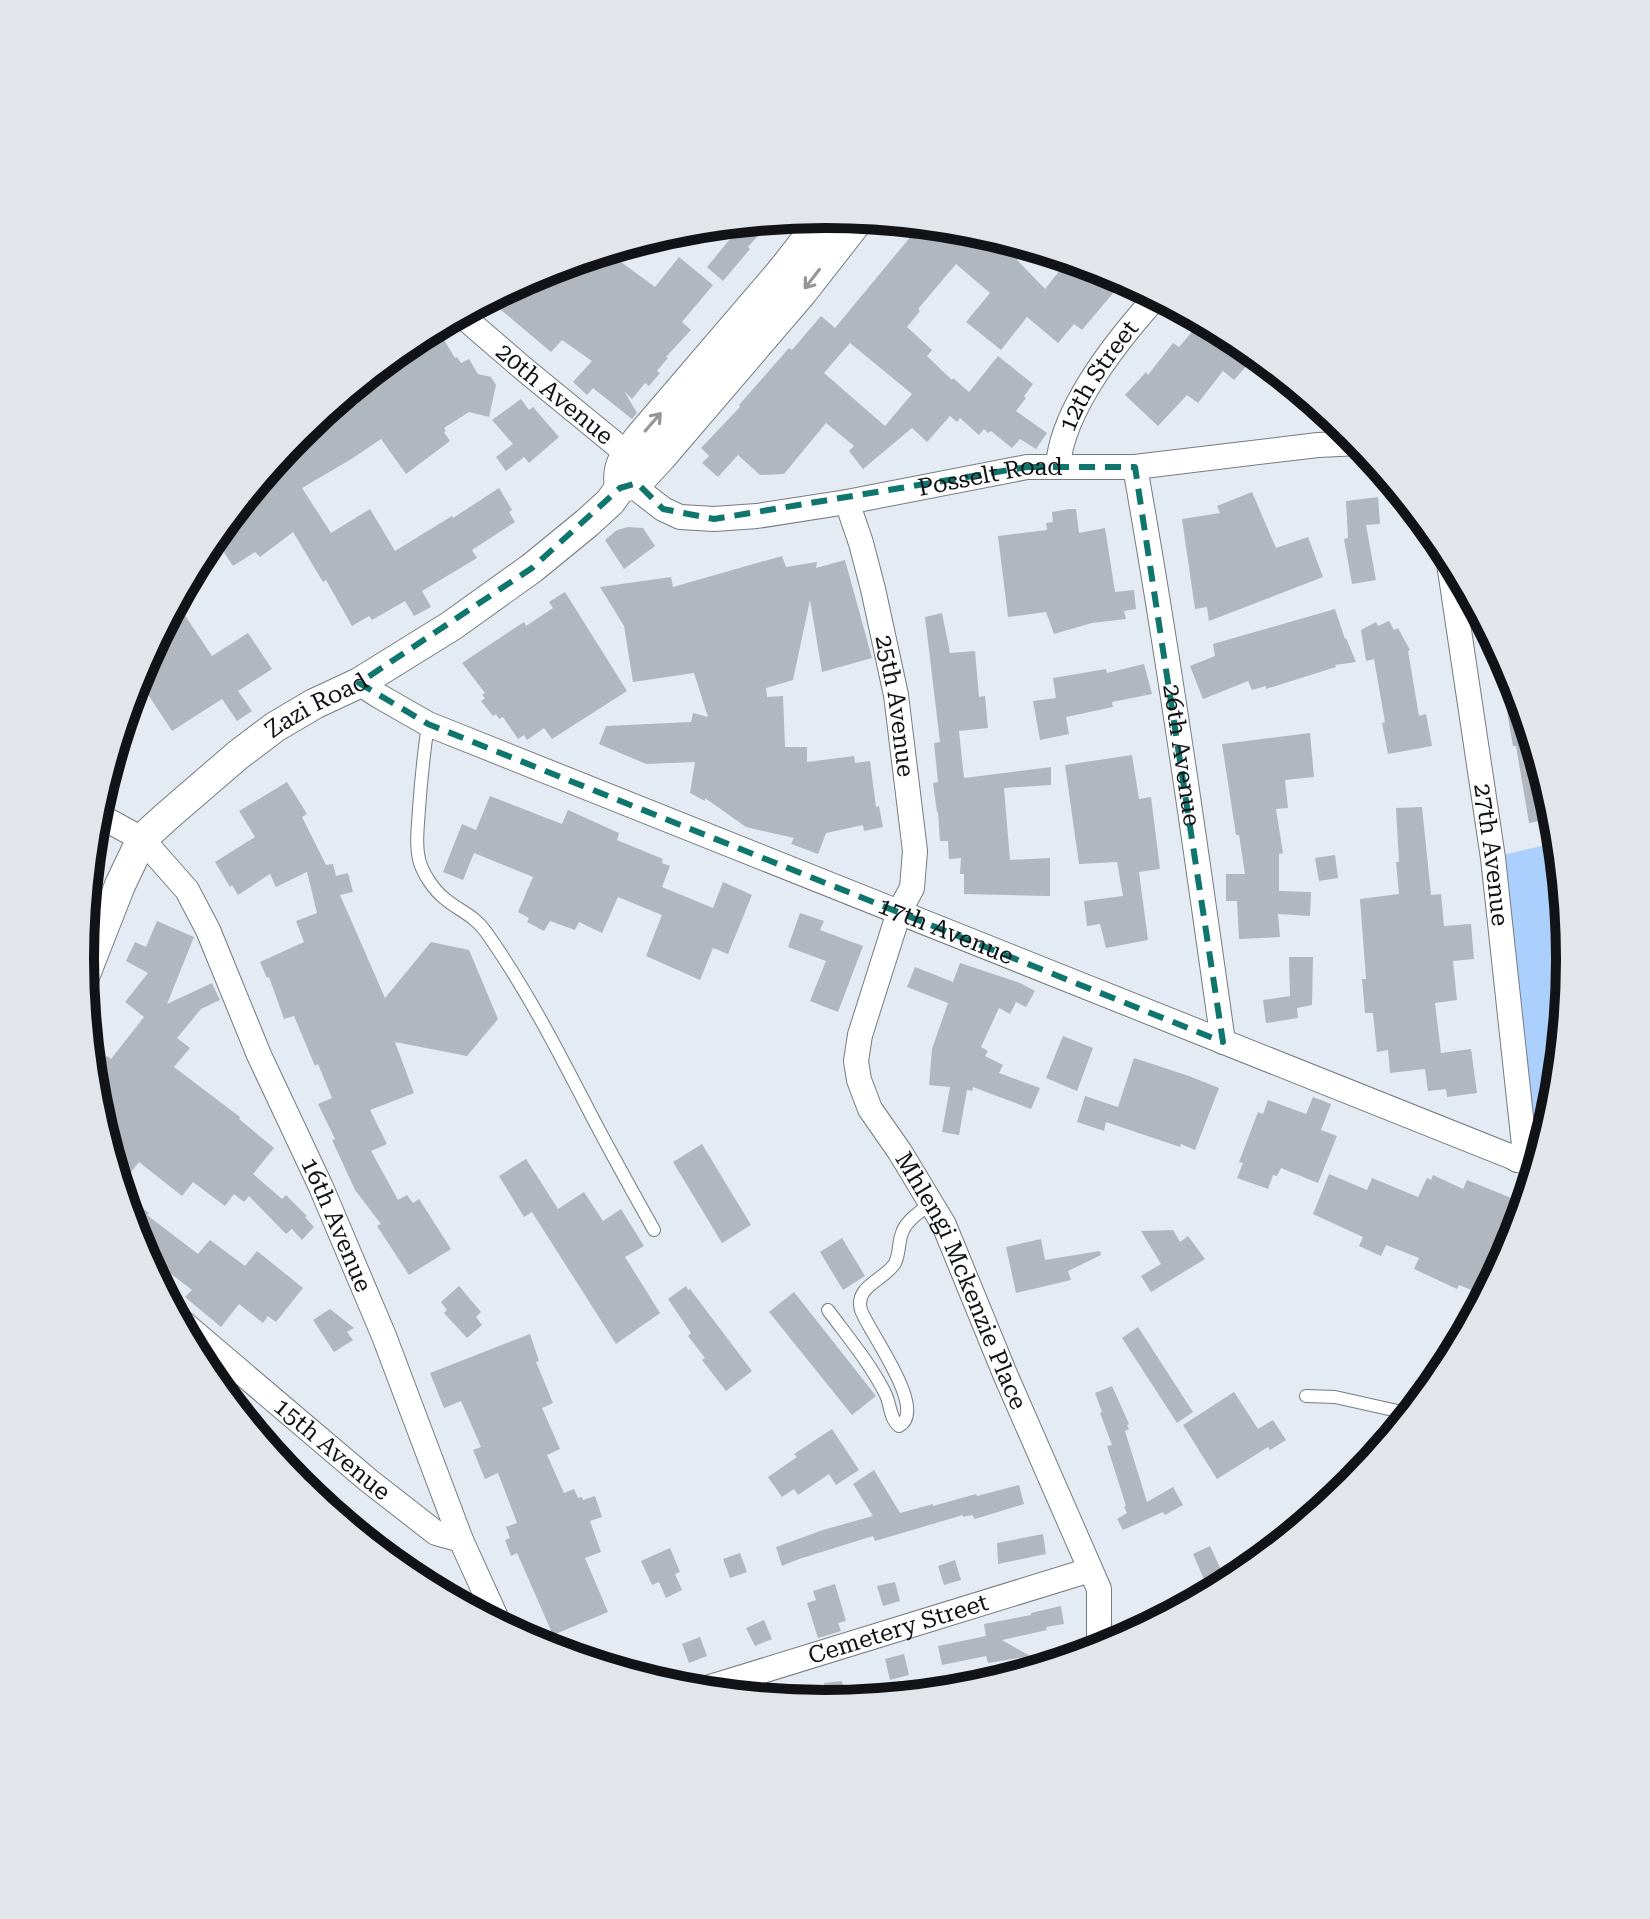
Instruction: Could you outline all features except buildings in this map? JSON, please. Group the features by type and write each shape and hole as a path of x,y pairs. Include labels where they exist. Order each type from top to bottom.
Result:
{"street":[{"name":"Zazi Road","path":"94,950 142,839 238,755 275,727 359,683 451,626 532,568 610,502 627,476 640,437 815,228"},
{"name":"Zazi Road","path":"627,476 661,457 803,291 851,229"},
{"name":"12th Street","path":"1058,466 1059,450 1079,400 1149,305"},
{"name":"20th Avenue","path":"469,321 619,447 627,476"},
{"name":"Posselt Road","path":"627,476 663,509 680,517 714,519 757,516 847,502 1027,467 1135,467 1343,444"},
{"name":"26th Avenue","path":"1135,467 1187,789 1223,1042"},
{"name":"25th Avenue","path":"847,502 873,589 896,695 915,851 912,888 899,912"},
{"name":"27th Avenue","path":"1452,584 1493,858 1527,1162"},
{"name":"17th Avenue","path":"359,683 428,724 1527,1163"},
{"path":"107,821 142,839"},
{"name":"16th Avenue","path":"142,839 187,890 208,930 259,1055 321,1187 384,1336 461,1540 493,1610"},
{"name":"Mhlengi Mckenzie Place","path":"899,912 860,1035 856,1061 859,1080 870,1109 944,1225 1099,1589 1099,1637"},
{"name":"15th Avenue","path":"199,1336 368,1480 436,1533 461,1540"},
{"name":"Cemetery Street","path":"723,1683 1090,1570"}],"lane":[{"path":"428,724 418,824 417,852 421,865 444,898 471,915 485,930 518,981 654,1230"},
{"path":"828,1310 882,1388 893,1421 902,1425 906,1413 903,1390 864,1316 860,1301 865,1290 897,1260 904,1228 932,1202"},
{"path":"1306,1396 1335,1397 1400,1411"}],"highlighted area":[{"path":"1027,467 1135,467 1223,1042 428,724 359,683 532,568 620,488 637,483 663,509 714,519"}],"shaded area":[{"path":"1547,845 1550,864 1556,960 1554,1007 1542,1102 1527,1162 1520,1159 1494,857"}]}
